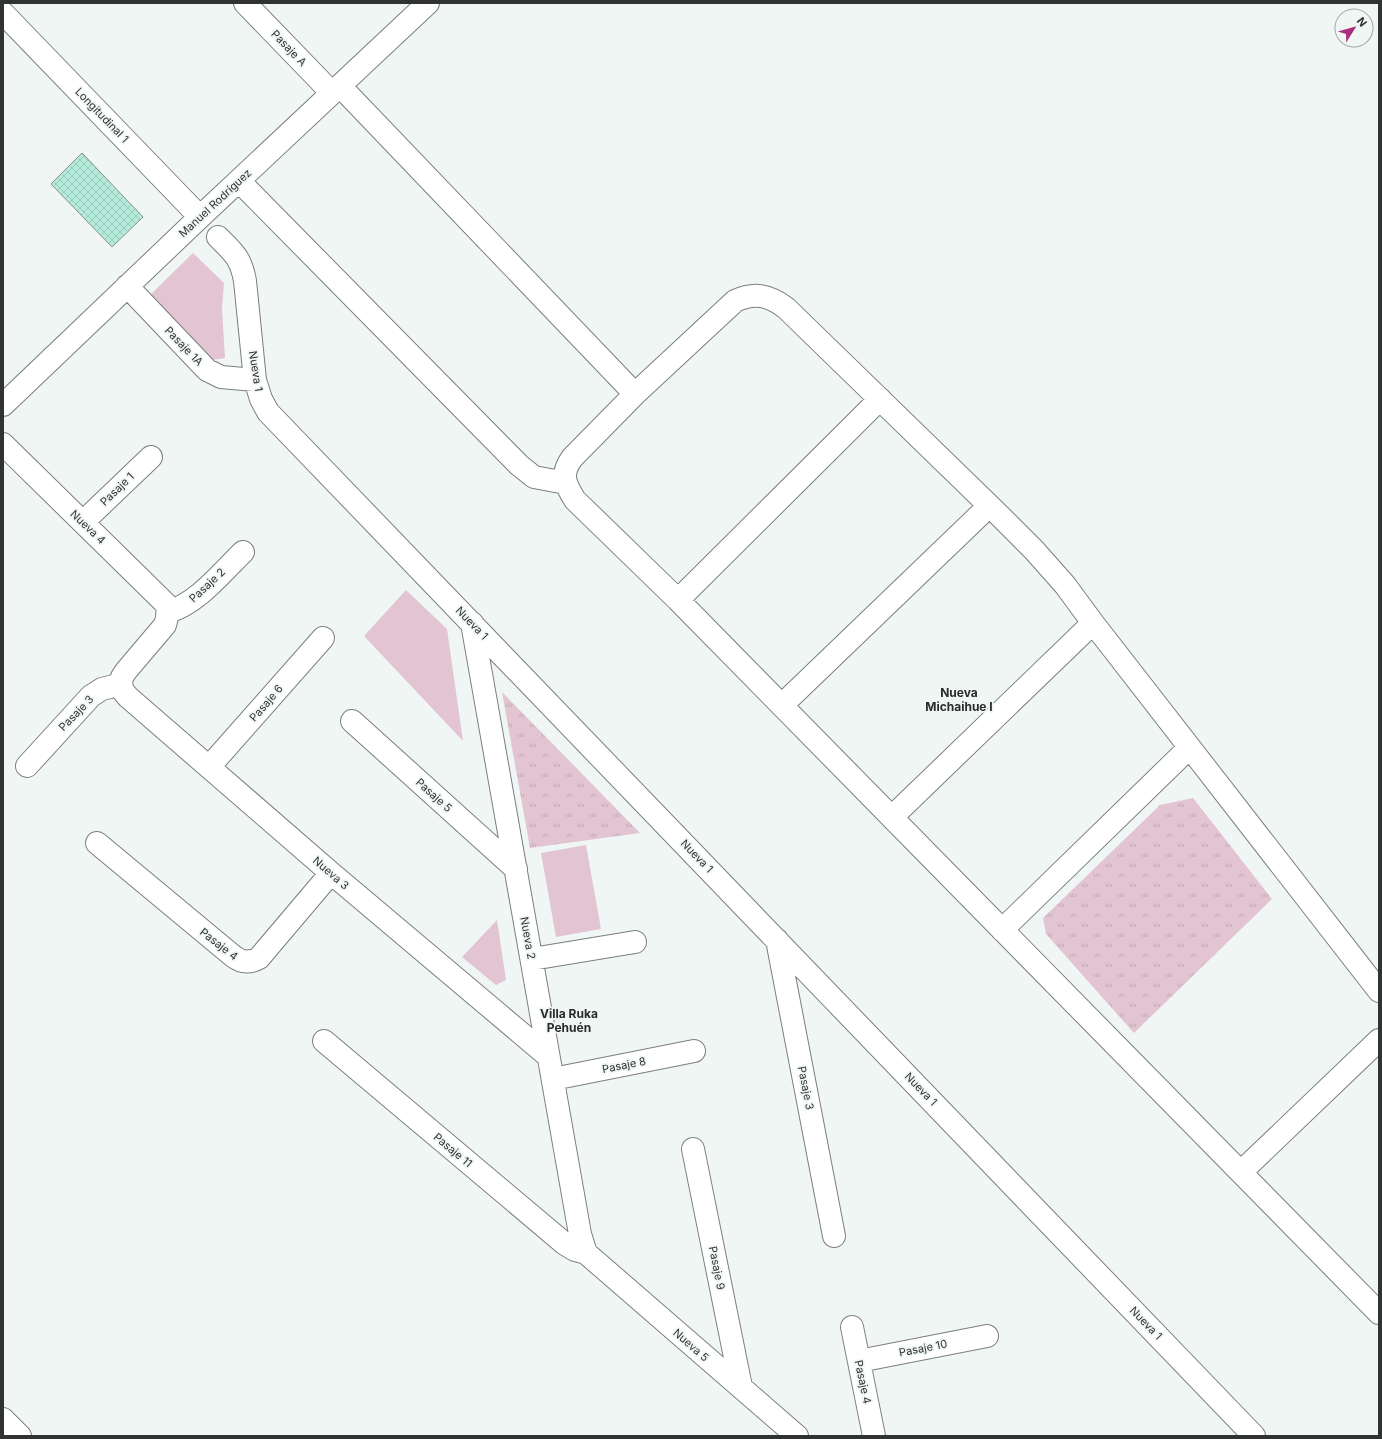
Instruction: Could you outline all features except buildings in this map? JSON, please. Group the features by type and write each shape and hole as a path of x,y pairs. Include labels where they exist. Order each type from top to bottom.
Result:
{"street":[{"name":"Pasaje A","path":"245,3 336,89 635,394"},
{"name":"Manuel Rodríguez","path":"3,405 127,286 428,3"},
{"name":"Longitudinal 1","path":"3,13 200,217"},
{"path":"239,181 519,465 534,477 566,483"},
{"name":"Nueva 1","path":"218,237 234,253 243,266 255,380 261,399 268,412 1254,1436"},
{"name":"Pasaje 1A","path":"127,286 207,370 221,377 255,380"},
{"path":"1379,991 1060,579 1034,550 880,399 786,308 776,301 766,296 744,297 735,301 635,394 572,458 564,475 566,483 575,500 678,600 782,705 1379,1313"},
{"path":"678,600 880,399"},
{"name":"Nueva 4","path":"3,444 162,599 167,605 168,612"},
{"name":"Pasaje 1","path":"83,522 151,457"},
{"path":"782,705 989,506"},
{"name":"Pasaje 2","path":"168,612 178,609 195,598 243,552"},
{"path":"121,684 122,677 126,671 165,625 168,619 168,612"},
{"name":"Nueva 2","path":"472,623 580,1234 586,1254"},
{"path":"892,817 1093,623"},
{"name":"Pasaje 6","path":"209,767 323,638"},
{"name":"Pasaje 3","path":"27,766 91,696 102,689 121,684"},
{"name":"Nueva 3","path":"121,684 123,691 128,697 331,873 548,1056"},
{"name":"Pasaje 5","path":"352,721 516,869"},
{"path":"1002,930 1190,748"},
{"name":"Pasaje 4","path":"97,843 238,960 248,962 259,958 331,873"},
{"name":"Pasaje 3","path":"777,940 834,1236"},
{"path":"532,959 635,942"},
{"path":"1241,1172 1379,1040"},
{"name":"Pasaje 11","path":"324,1041 565,1244 586,1254"},
{"name":"Pasaje 8","path":"553,1079 694,1051"},
{"name":"Pasaje 9","path":"693,1149 741,1387"},
{"name":"Nueva 5","path":"586,1254 796,1436"},
{"name":"Pasaje 4","path":"852,1327 874,1436"},
{"name":"Pasaje 10","path":"859,1361 987,1336"},
{"path":"3,1419 20,1436"}],"green space":[{"path":"193,253 224,283 222,309 225,358 212,360 148,297"},
{"path":"406,590 447,629 463,741 364,636"},
{"path":"502,692 640,833 530,848"},
{"path":"1193,798 1272,899 1134,1033 1046,934 1043,918 1160,805"},
{"path":"586,845 601,929 556,937 541,853"},
{"path":"497,920 506,980 496,985 462,957"}],"district":[{"name":"Nueva Michaihue I","path":"959,700"},
{"name":"Villa Ruka Pehuén","path":"569,1021"}]}
